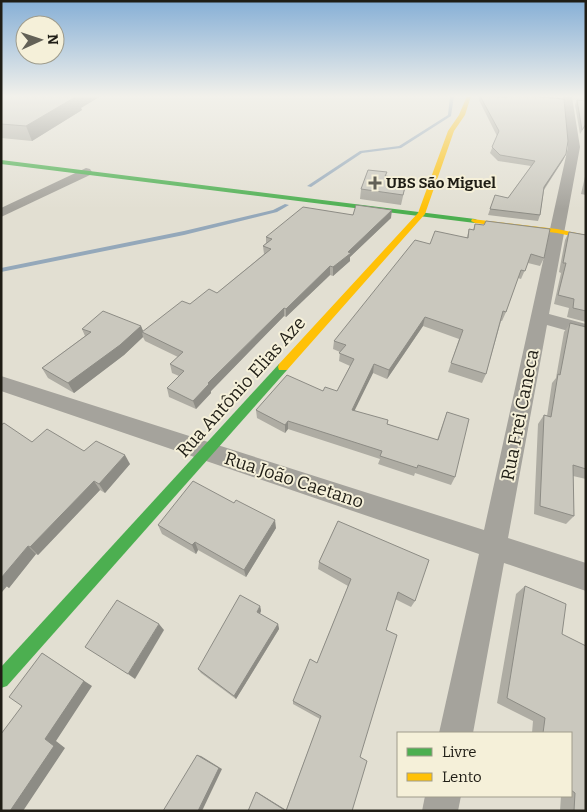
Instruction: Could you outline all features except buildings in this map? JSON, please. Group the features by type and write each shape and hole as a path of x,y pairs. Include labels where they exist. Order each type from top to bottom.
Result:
{"street":[{"name":"Rua Antônio Elias Aze","path":"1,680 421,214 450,134"},
{"name":"Rua Frei Caneca","path":"456,732 558,231 574,147 572,134"},
{"path":"1,162 558,231 586,237"},
{"path":"1,213 86,172"},
{"path":"540,317 586,330"},
{"name":"Rua João Caetano","path":"1,383 586,577"},
{"path":"440,811 443,797"}],"waterway":[{"path":"309,186 361,152 400,147 420,134"},
{"path":"1,270 184,233 275,211 287,205"}],"traffic: fast":[{"path":"1,162 475,221"},
{"path":"1,680 283,367"}],"traffic: slow":[{"path":"283,367 421,214 450,134"},
{"path":"475,221 557,231 586,237"}],"place":[{"name":"UBS São Miguel","path":"375,183"}]}
